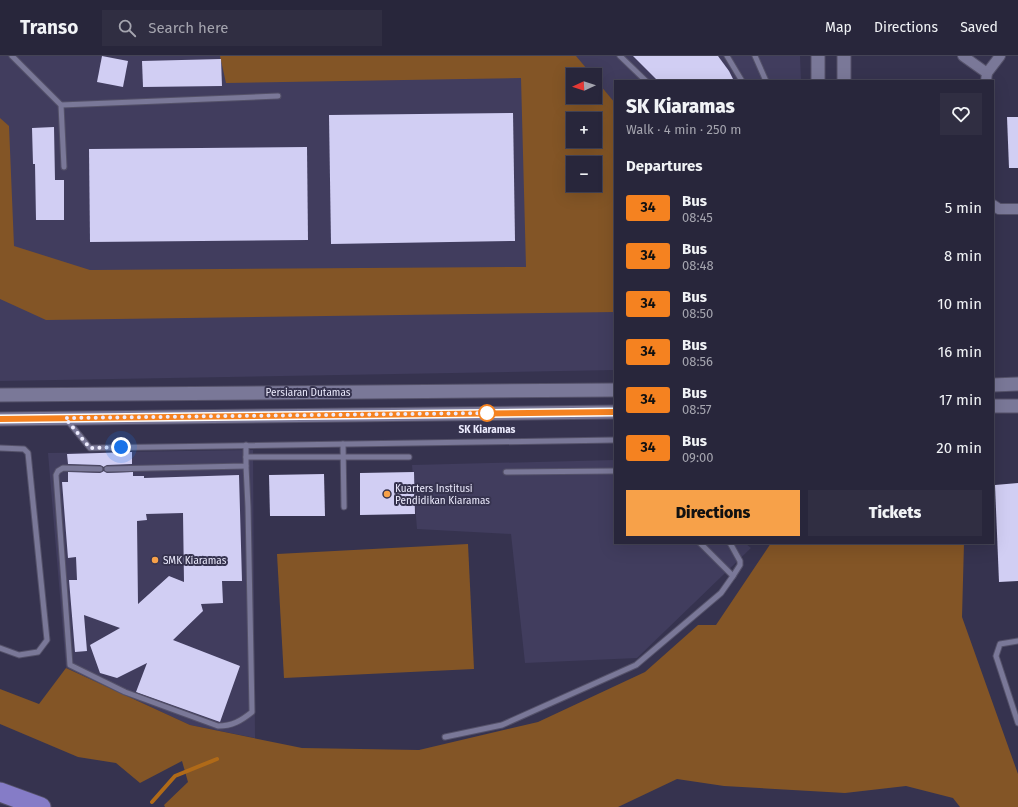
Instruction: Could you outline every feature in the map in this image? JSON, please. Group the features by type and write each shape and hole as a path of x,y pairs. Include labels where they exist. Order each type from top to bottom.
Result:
{"highway":[{"path":"0,792 41,807"}],"street":[{"path":"818,56 818,80"},
{"path":"844,56 844,80"},
{"path":"963,56 986,77 1000,56"},
{"path":"994,206 999,210 1018,209"},
{"path":"994,385 1018,384"},
{"name":"Persiaran Dutamas","path":"0,395 614,390"},
{"path":"994,406 1018,406"},
{"path":"0,419 614,412"}],"lane":[{"path":"12,56 61,105 64,167"},
{"path":"620,56 645,80"},
{"path":"727,56 741,80"},
{"path":"755,56 766,80"},
{"path":"61,105 278,96"},
{"path":"65,418 90,448 614,440"},
{"path":"343,444 344,507"},
{"path":"100,469 63,468 58,471 56,475 70,665 125,692 218,726 224,726 237,723 252,712 246,445"},
{"path":"0,448 24,449 28,453 47,640 38,652 19,655 0,648"},
{"path":"246,457 409,457"},
{"path":"107,469 246,466"},
{"path":"506,472 614,471"},
{"path":"701,544 733,576"},
{"path":"445,737 502,725 636,666 721,592 740,565 740,560 731,544"},
{"path":"1018,641 1000,644 996,656 1018,723"}],"shaded area":[{"path":"0,56 800,56 801,80 614,80 614,370 0,381"},
{"path":"220,56 576,56 586,68 566,68 566,104 602,104 602,87 614,102 614,312 46,320 0,299 0,118 9,126 14,246 90,270 526,267 521,78 226,83"},
{"name":"SMK Kiaramas","path":"253,450 255,738 190,725 66,668 48,453"},
{"name":"SK Kiaramas","path":"614,460 614,544 746,544 751,548 637,658 525,663 511,534 417,529 412,465"},
{"path":"468,544 474,669 284,678 277,554"},
{"path":"770,544 964,544 962,617 1018,774 1018,807 960,807 953,798 906,786 845,793 724,786 677,779 618,807 165,807 164,805 188,782 182,761 140,783 116,763 78,757 0,724 0,689 39,704 66,668 190,725 302,748 419,750 538,722 645,672 698,625 716,625"}],"building":[{"path":"102,56 128,61 123,87 97,82"},
{"path":"633,56 718,56 734,80 657,80"},
{"path":"221,59 222,86 143,87 142,61"},
{"path":"513,113 515,241 331,244 329,115"},
{"path":"1007,117 1018,117 1018,168 1009,168"},
{"path":"54,127 55,180 64,180 64,220 36,220 35,164 33,164 32,128"},
{"path":"307,147 308,240 90,242 89,149"},
{"path":"132,452 132,464 107,465 104,467 100,465 68,464 67,454"},
{"path":"104,471 107,473 133,472 133,476 144,476 144,478 239,475 242,581 222,581 223,603 201,604 203,611 173,640 240,666 220,722 136,692 147,663 117,678 100,673 90,645 120,628 84,615 87,651 75,652 69,580 77,580 76,557 68,558 62,482 68,482 68,472 100,473","holes":["183,513 184,582 169,576 138,604 137,521 147,520 146,514"]},
{"name":"Kuarters Institusi Pendidikan Kiaramas","path":"414,472 415,514 360,515 360,473"},
{"path":"324,474 325,516 270,516 269,475"},
{"path":"1018,483 1018,581 999,582 995,485"}],"waterway":[{"path":"152,802 175,776 217,759"}],"bus line":[{"name":"34","path":"0,419 614,412"}],"place":[{"name":"SK Kiaramas","path":"487,413"},
{"name":"Kuarters Institusi Pendidikan Kiaramas","path":"387,494"},
{"name":"SMK Kiaramas","path":"155,560"}],"route":[{"path":"121,447 90,448 65,418 491,413 487,413"}]}
